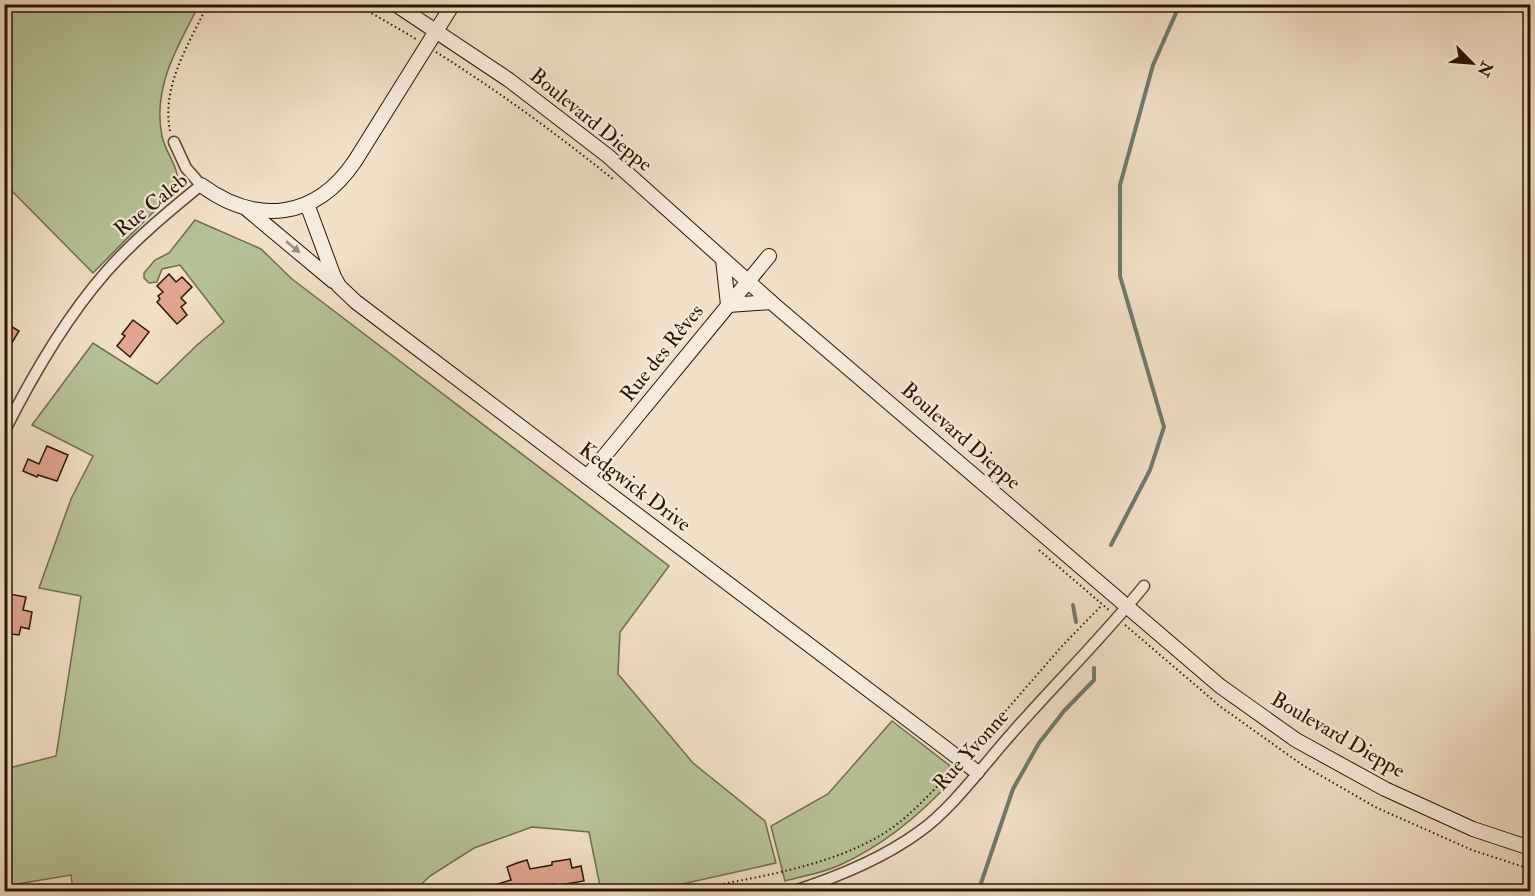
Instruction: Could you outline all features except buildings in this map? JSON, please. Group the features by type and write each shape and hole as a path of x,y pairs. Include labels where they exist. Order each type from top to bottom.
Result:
{"street":[{"name":"Boulevard Dieppe","path":"395,4 509,80 578,132 771,302 934,440 1126,608 1220,686 1296,740 1385,789 1473,830 1530,848"},
{"name":"Rue Caleb","path":"4,432 42,361 92,289 141,237 201,185 221,199 248,210 276,211 307,204 327,193 348,172 453,4"},
{"path":"174,142 186,168 201,185"},
{"name":"Kedgwick Drive","path":"307,204 325,257 339,286 368,312 977,772"},
{"path":"248,210 339,286"},
{"name":"Rue des Rêves","path":"587,477 769,256"},
{"path":"723,259 728,305 771,302"},
{"name":"Rue Yvonne","path":"791,891 870,861 920,831 955,798 1144,586"}],"path":[{"path":"174,142 168,112 170,89 208,4"},
{"path":"356,4 418,41"},
{"path":"438,53 497,91 614,180"},
{"path":"684,891 803,866 852,850 887,831 910,813 962,761 1063,645 1102,605"}],"green space":[{"path":"4,5 199,5 175,52 161,101 162,136 175,168 177,188 93,273 5,184"},
{"path":"195,220 261,249 292,279 669,566 620,632 618,674 693,763 765,821 776,863 651,891 601,891 589,832 532,827 474,848 430,876 414,891 73,892 71,875 5,886 5,769 56,756 81,596 39,588 71,499 93,456 32,425 93,343 157,384 224,322 180,265 162,269 157,282 149,283 144,278 144,273 155,260 169,253"},
{"path":"892,721 949,765 951,781 913,818 886,839 833,868 785,881 771,826 828,794"}],"waterway":[{"path":"1111,545 1150,470 1164,427 1120,276 1120,185 1153,65 1180,4"},
{"path":"1073,605 1076,622"},
{"path":"978,892 1013,789 1039,743 1064,711 1094,680 1094,668"}]}
